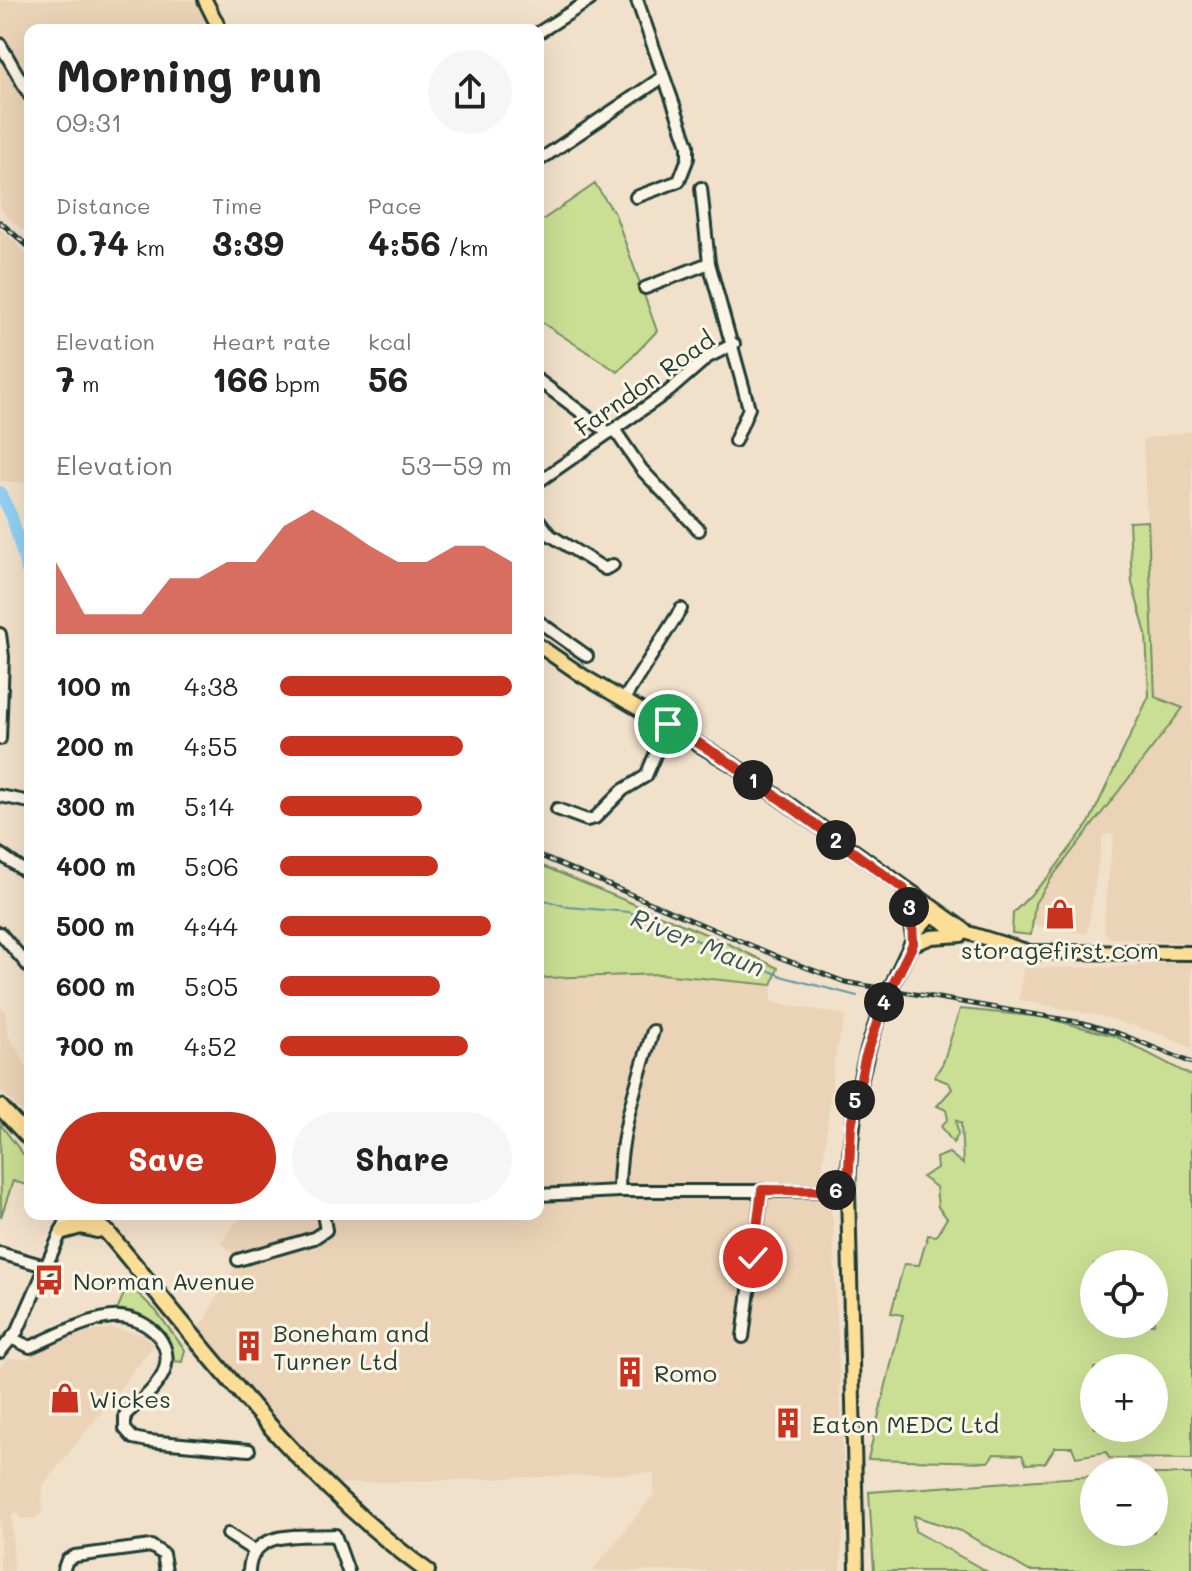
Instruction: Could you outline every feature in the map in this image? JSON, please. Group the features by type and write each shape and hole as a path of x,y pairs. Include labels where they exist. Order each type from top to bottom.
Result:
{"highway":[{"path":"0,1107 24,1133"},
{"path":"91,1220 108,1233 250,1403 320,1481 376,1534 427,1571"},
{"path":"103,1220 108,1233"},
{"path":"63,1231 81,1226 108,1233"}],"main road":[{"path":"205,0 217,24"},
{"path":"544,649 732,764 934,914 971,934 1030,952 1192,953"},
{"path":"904,889 912,918 913,944"},
{"path":"857,1571 848,1191 853,1112 865,1059 883,1005 913,944 934,914"},
{"path":"913,944 941,935 971,934"}],"street":[{"path":"544,29 590,0"},
{"path":"636,197 673,186 679,181 688,158 688,145 637,0"},
{"path":"0,44 24,86"},
{"path":"544,157 663,77"},
{"path":"701,188 709,263 734,344 749,408 735,441"},
{"path":"645,288 709,263"},
{"name":"Farndon Road","path":"544,478 669,391 691,368 734,344"},
{"path":"544,384 612,431 642,470 699,530"},
{"path":"544,527 550,535 605,569 613,565"},
{"path":"624,699 681,609"},
{"path":"544,625 587,656"},
{"path":"0,634 3,657 0,739"},
{"path":"557,809 587,820 595,818 623,790 646,776 668,724"},
{"path":"0,796 24,801"},
{"path":"0,854 24,871"},
{"path":"0,933 24,961"},
{"path":"619,1191 619,1151 627,1112 653,1031"},
{"path":"743,1337 762,1190"},
{"path":"544,1195 619,1191 848,1191"},
{"path":"0,1352 13,1339 67,1220"},
{"path":"238,1260 314,1238 326,1230 324,1220"},
{"path":"0,1253 48,1267"},
{"path":"13,1339 30,1347 98,1319 135,1317 149,1326 163,1342 167,1362 161,1377 125,1415 125,1429 133,1438 148,1441 249,1450"},
{"path":"228,1534 253,1550"},
{"path":"249,1571 253,1550 267,1539 335,1535 348,1571"},
{"path":"63,1571 67,1560 75,1556 151,1546 163,1554 166,1571"}],"shaded area":[{"path":"0,0 195,0 209,24 24,24 24,231 0,210"},
{"path":"0,229 24,251 24,483 0,481"},
{"path":"1192,431 1192,943 1110,938 1104,930 1114,834 1103,835 1087,934 1032,925 1035,903 1053,876 1182,707 1155,697 1143,439"},
{"path":"1192,961 1192,1048 1163,1035 1101,1016 1019,1000 1023,968 1115,967"},
{"path":"661,974 772,985 772,1002 846,1015 835,1057 819,1200 830,1208 833,1221 845,1511 840,1571 592,1571 654,1494 654,1473 333,1484 198,1330 235,1267 232,1253 221,1243 238,1220 544,1220 544,976 557,979"},
{"path":"0,1005 5,1012 8,1035 24,1061 24,1113 0,1090"},
{"path":"111,1328 141,1334 154,1345 43,1486 42,1513 35,1518 20,1519 19,1513 12,1514 14,1571 0,1571 0,1367 8,1358 28,1359 32,1352 69,1336"}],"green space":[{"path":"595,184 615,214 657,331 618,372 544,324 544,219"},
{"path":"1148,521 1155,697 1183,708 1053,876 1035,903 1031,935 1012,933 1013,913 1049,876 1089,823 1149,696 1146,634 1132,583 1129,522"},
{"path":"544,867 727,943 778,968 772,985 661,974 546,978"},
{"path":"960,1009 1042,1017 1115,1036 1192,1076 1192,1459 1109,1458 1106,1452 1076,1457 1072,1447 1055,1447 1045,1463 1026,1464 1022,1455 994,1454 988,1462 868,1459 903,1315 891,1313 904,1264 919,1265 928,1235 936,1236 947,1218 938,1207 936,1187 922,1177 937,1168 936,1158 949,1153 963,1164 961,1123 956,1120 958,1135 953,1143 941,1126 948,1119 946,1110 937,1106 952,1089 949,1083 934,1077 943,1063"},
{"path":"0,1124 24,1155 24,1184 13,1181 1,1217"},
{"path":"128,1284 156,1311 185,1350 182,1362 174,1361 166,1340 148,1318 117,1310"},
{"path":"1168,1474 1192,1474 1192,1571 1029,1571 961,1531 914,1516 915,1531 986,1571 874,1571 869,1492 1080,1477 1080,1546 1168,1546"}],"waterway":[{"name":"River Maun","path":"0,492 12,517 24,560"},
{"name":"River Maun","path":"544,900 568,907 629,912 784,977 857,996"}],"railway":[{"path":"0,222 24,243"},
{"path":"544,858 845,982 1084,1023 1192,1063"}],"place":[{"name":"storagefirst.com","path":"1060,914"},
{"name":"Norman Avenue","path":"49,1280"},
{"name":"Boneham and Turner Ltd","path":"249,1346"},
{"name":"Romo","path":"630,1372"},
{"name":"Wickes","path":"65,1398"},
{"name":"Eaton MEDC Ltd","path":"788,1423"}],"route":[{"path":"668,724 732,764 904,889 912,918 913,944 877,1022 865,1059 850,1135 848,1191 762,1190 753,1258"}]}
